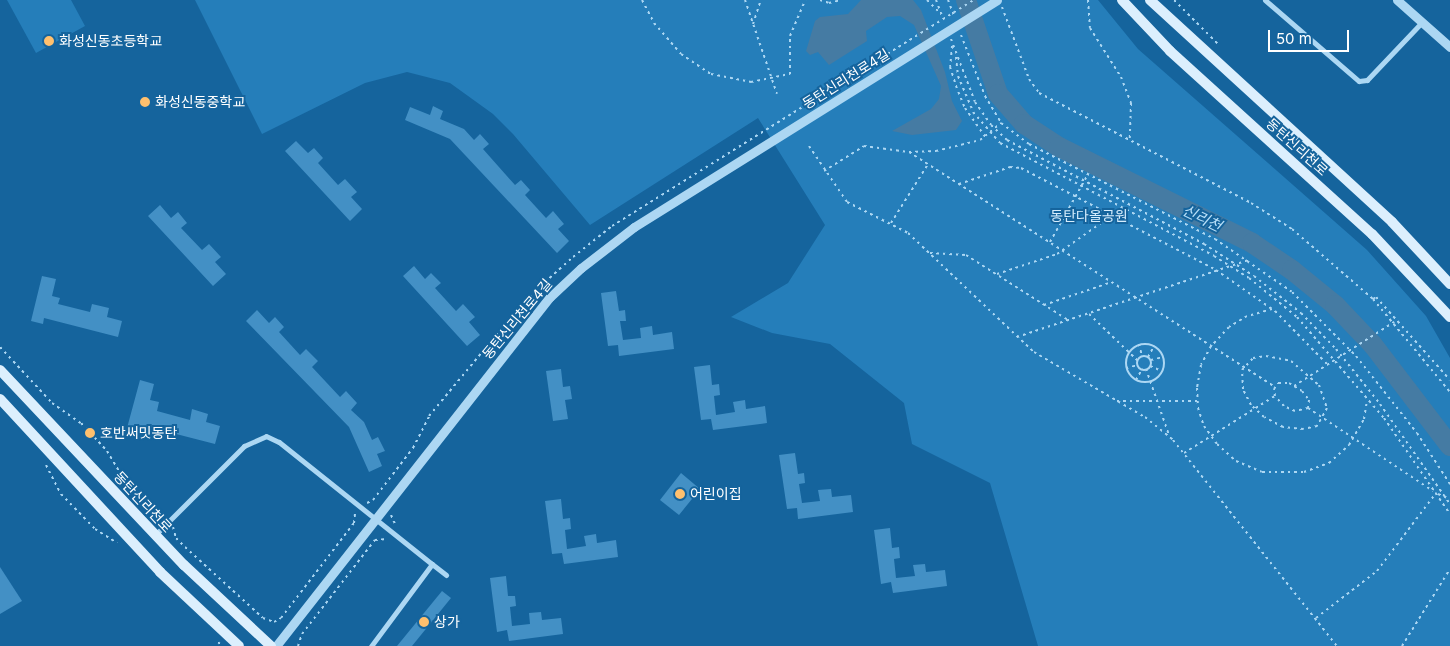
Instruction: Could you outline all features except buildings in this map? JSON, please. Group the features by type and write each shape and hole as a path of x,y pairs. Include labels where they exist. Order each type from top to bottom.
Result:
{"main road":[{"name":"동탄신리천로","path":"1122,0 1170,51 1372,234 1450,317"},
{"name":"동탄신리천로","path":"1150,0 1392,222 1450,284"},
{"name":"동탄신리천로","path":"0,370 155,535 222,603 271,646"},
{"path":"0,399 160,572 239,646"}],"street":[{"name":"동탄신리천로4길","path":"276,646 550,297 581,268 634,227 998,0"},
{"path":"1265,0 1359,81 1367,80 1422,22"},
{"path":"1397,0 1450,47"},
{"path":"155,535 244,446 266,436 279,442 446,575"},
{"path":"371,646 432,564"}],"path":[{"path":"642,0 654,23 668,40 704,70 742,82 770,79 790,74 790,36 805,0"},
{"path":"745,0 770,79 777,94"},
{"path":"753,25 761,0"},
{"path":"820,0 829,3 841,0"},
{"path":"927,0 942,15"},
{"path":"948,0 955,18"},
{"path":"900,46 973,0"},
{"path":"998,0 1034,87 1047,98 1251,203 1292,229 1373,299 1394,322 1450,392"},
{"path":"1088,0 1090,28 1121,77 1132,103 1130,141"},
{"path":"1174,0 1218,44"},
{"path":"958,26 985,96 1001,123 1029,144 1249,260 1304,302 1350,350 1402,413 1450,484"},
{"path":"952,44 950,67 956,86 965,108 985,137"},
{"path":"1450,504 1413,449 1342,356 1286,300 1237,264 1015,145 994,128 975,102 956,52 958,76 966,98 989,133 1016,153 1230,266 1297,317 1336,359 1384,418 1450,514"},
{"path":"824,171 864,146 909,152 955,147 985,137 1001,123"},
{"path":"809,146 824,171 847,202 891,223 930,253 1017,337 1040,356 1146,417 1170,437 1337,646"},
{"path":"909,152 1275,387"},
{"path":"891,223 928,164"},
{"path":"959,184 1015,167 1075,196 1216,270 1272,309 1328,365"},
{"path":"1050,242 1088,174"},
{"path":"996,274 1057,254 1060,249 1112,216"},
{"path":"930,253 962,254 1068,320"},
{"path":"1017,337 1249,260"},
{"path":"1044,305 1112,282"},
{"path":"1373,299 1376,297 1450,380"},
{"path":"1272,309 1238,320 1211,346 1200,370 1197,401 1209,435 1236,461 1274,474 1316,468 1340,454 1355,437 1364,419 1367,401"},
{"path":"1088,313 1138,361"},
{"path":"1294,386 1394,322"},
{"path":"1139,344 1142,356"},
{"path":"1139,344 1154,346 1163,357 1162,371 1150,382 1136,380 1126,368 1128,352 1139,344"},
{"path":"1148,357 1154,346"},
{"path":"0,348 52,403 81,423 108,452 127,484 152,513 163,515"},
{"path":"1142,356 1148,357 1151,361 1150,366 1146,369"},
{"path":"1138,365 1138,361 1142,356"},
{"path":"1261,356 1277,357 1291,361 1311,375 1326,400 1324,418 1317,426 1296,429 1272,422 1254,408 1243,389 1244,367 1261,356"},
{"path":"1151,361 1163,357"},
{"path":"1126,368 1138,365"},
{"path":"1138,365 1146,369"},
{"path":"1150,366 1162,371"},
{"path":"1136,380 1142,368"},
{"path":"1146,369 1170,437"},
{"path":"1275,387 1284,382 1294,386 1309,400 1308,408"},
{"path":"1275,387 1275,396"},
{"path":"1275,396 1295,411 1308,408 1355,437 1436,493 1450,499"},
{"path":"1184,453 1209,435 1275,396"},
{"path":"1117,401 1197,401"},
{"path":"1316,619 1377,570 1436,493"},
{"path":"173,525 174,534 185,547 263,618 274,622 281,618 354,523 354,514"},
{"path":"298,646 302,634 375,540 388,540"},
{"path":"1402,646 1450,570"}],"green space":[{"path":"7,0 71,0 85,26 36,53"},
{"name":"동탄다올공원","path":"195,0 1098,0 1138,49 1367,250 1426,316 1450,358 1450,646 1038,646 990,483 912,444 904,403 830,344 772,333 731,317 788,283 825,225 758,118 590,225 513,134 493,114 450,83 407,72 365,83 262,134"}],"shaded area":[{"path":"861,0 913,0 921,10 945,72 952,101 962,121 956,130 912,135 892,131 931,109 939,99 941,86 914,25 900,16 887,17 866,31 867,41 829,65 818,52 810,55 806,51 815,21 820,17 848,14"}],"waterway":[{"name":"신리천","path":"966,0 998,94 1024,124 1059,147 1252,243 1292,270 1335,305 1373,345 1450,446"}],"place":[{"name":"화성신동초등학교","path":"49,41"},
{"name":"화성신동중학교","path":"145,102"},
{"name":"호반써밋동탄","path":"90,433"},
{"name":"어린이집","path":"680,494"},
{"name":"상가","path":"424,622"}]}
